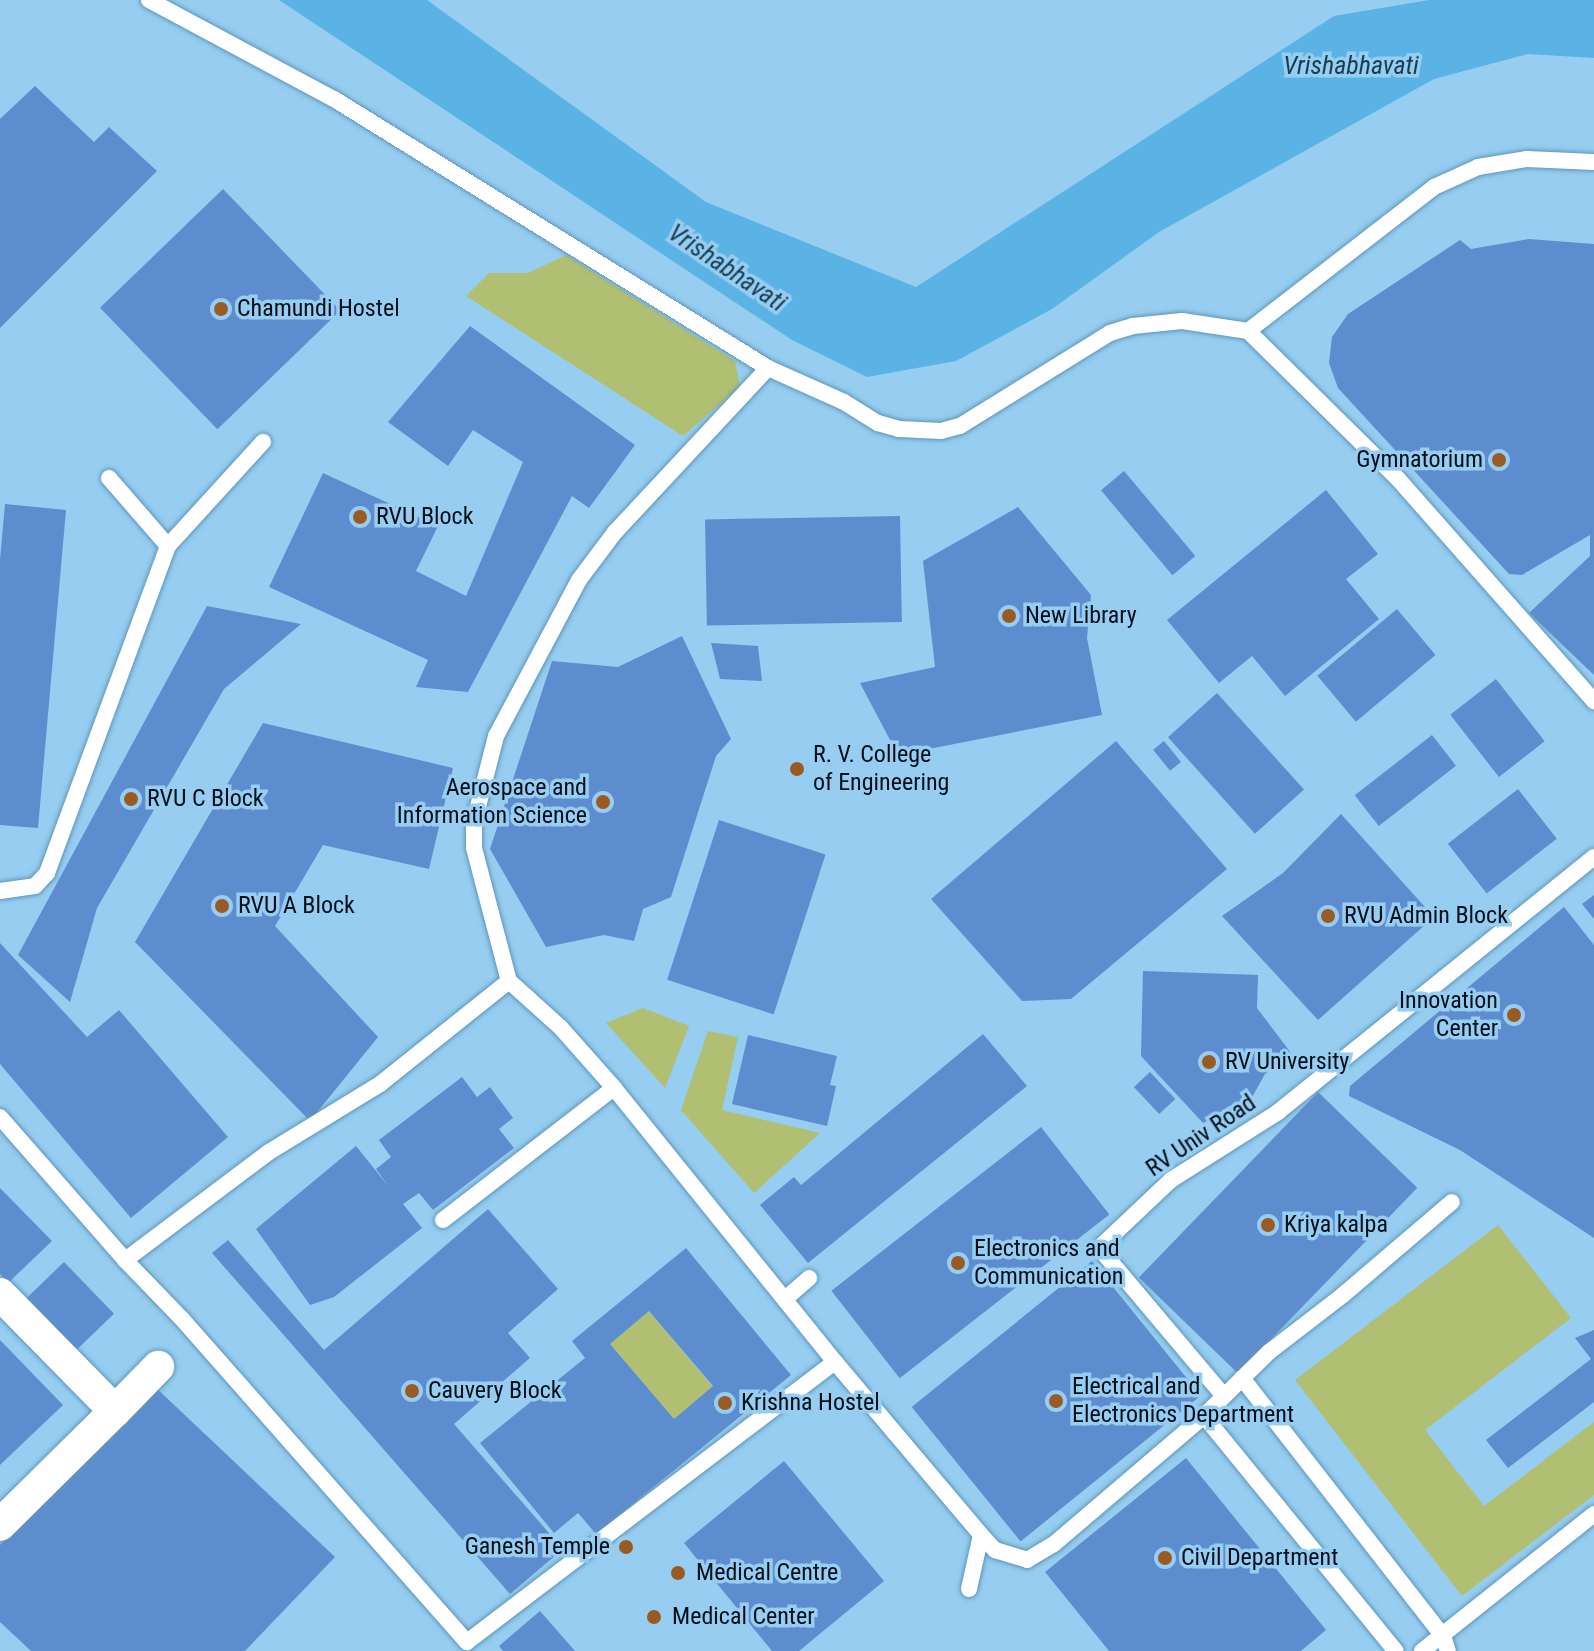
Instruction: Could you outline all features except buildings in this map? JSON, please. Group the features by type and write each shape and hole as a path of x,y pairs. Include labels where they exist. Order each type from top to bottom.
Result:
{"street":[{"path":"0,1294 115,1411"},
{"path":"0,1525 158,1367"}],"lane":[{"path":"149,0 334,99 768,368 844,402 878,423 909,431 941,431 960,426 1110,333 1133,326 1182,321 1248,331 1399,480 1594,701"},
{"path":"1248,331 1434,187 1478,167 1527,159 1594,162"},
{"path":"768,368 615,532 579,580 496,736 474,822 474,848 509,981 561,1028 614,1088 835,1362 981,1535 995,1550 1027,1560 1039,1554 1204,1416 1269,1352 1343,1295 1452,1202"},
{"path":"0,891 35,886 47,873 168,546 263,442"},
{"path":"109,478 168,546"},
{"name":"RV Univ Road","path":"1223,1395 1099,1248 1171,1180 1278,1112 1594,857"},
{"path":"125,1260 269,1152 380,1084 509,981"},
{"path":"443,1220 614,1088"},
{"path":"0,1117 467,1642 835,1362"},
{"path":"785,1299 809,1278"},
{"path":"1242,1378 1445,1644"},
{"path":"1204,1416 1396,1651"},
{"path":"1422,1651 1445,1644 1492,1592 1594,1514"},
{"path":"969,1589 981,1535"}],"green space":[{"path":"566,255 735,361 740,387 683,436 466,296 489,273 528,273"},
{"path":"643,1008 689,1026 665,1088 606,1023"},
{"path":"708,1031 738,1037 722,1110 820,1133 754,1193 681,1110"},
{"path":"1498,1225 1571,1318 1425,1430 1484,1506 1594,1422 1594,1495 1462,1596 1295,1380"},
{"path":"649,1311 713,1387 674,1420 610,1344"}],"water":[{"name":"Vrishabhavati","path":"279,0 427,0 706,202 916,287 1334,16 1429,0 1594,0 1594,58 1528,54 1434,79 1159,232 1052,309 956,361 867,377 792,340"}],"place":[{"name":"Chamundi Hostel","path":"221,309"},
{"name":"Gymnatorium","path":"1499,460"},
{"name":"RVU Block","path":"360,517"},
{"name":"New Library","path":"1009,616"},
{"name":"R. V. College of Engineering","path":"797,769"},
{"name":"RVU C Block","path":"131,799"},
{"name":"Aerospace and Information Science","path":"603,802"},
{"name":"RVU A Block","path":"222,906"},
{"name":"RVU Admin Block","path":"1328,916"},
{"name":"Innovation Center","path":"1514,1015"},
{"name":"RV University","path":"1209,1062"},
{"name":"Kriya kalpa","path":"1268,1225"},
{"name":"Electronics and Communication","path":"958,1263"},
{"name":"Cauvery Block","path":"412,1391"},
{"name":"Electrical and Electronics Department","path":"1056,1401"},
{"name":"Krishna Hostel","path":"725,1403"},
{"name":"Ganesh Temple","path":"626,1547"},
{"name":"Civil Department","path":"1165,1558"},
{"name":"Medical Centre","path":"678,1573"},
{"name":"Medical Center","path":"654,1617"}]}
